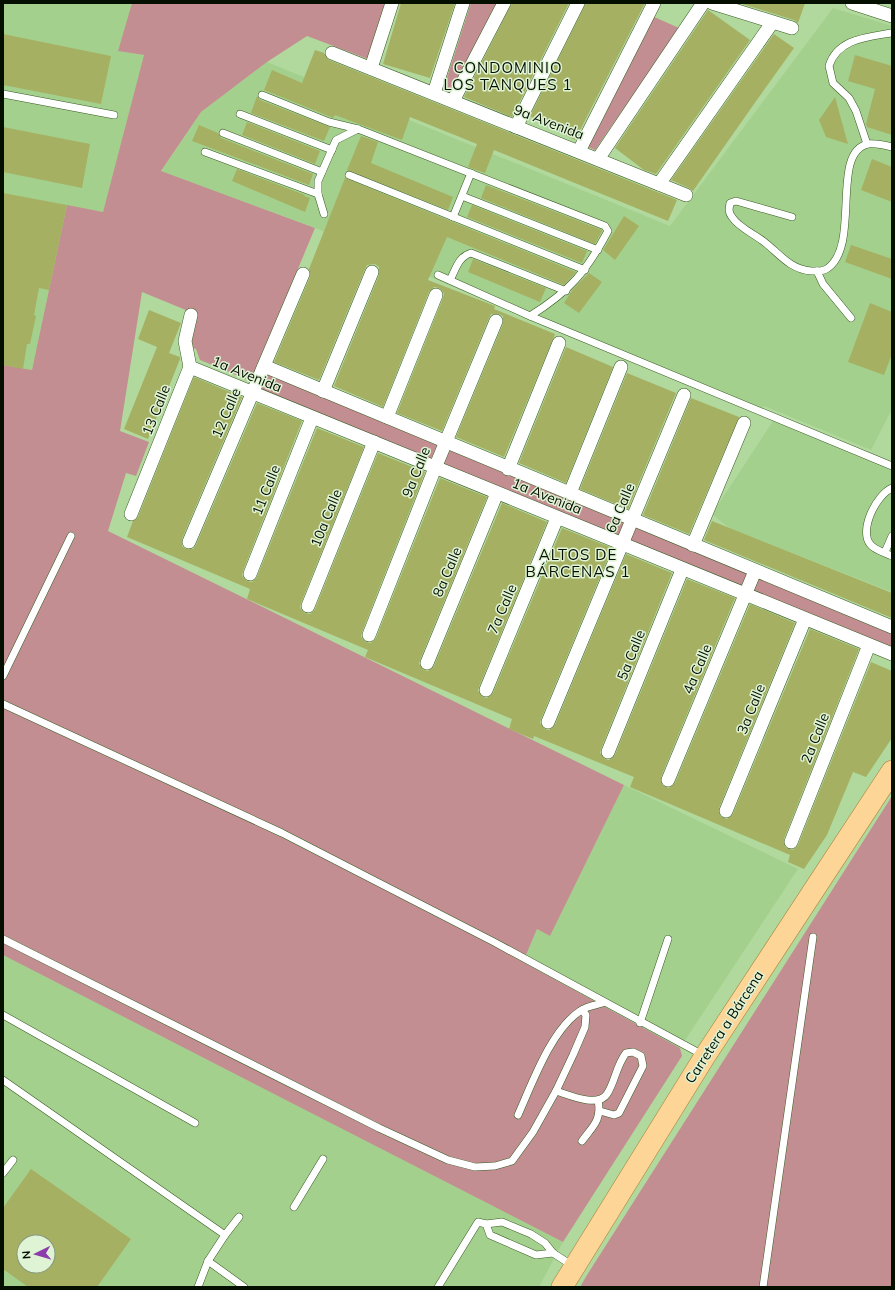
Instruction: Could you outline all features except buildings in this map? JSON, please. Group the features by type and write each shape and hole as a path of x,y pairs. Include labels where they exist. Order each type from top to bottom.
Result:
{"main road":[{"name":"Carretera a Bárcena","path":"562,1287 705,1056 892,772"}],"street":[{"path":"371,68 392,3"},
{"path":"434,93 463,3"},
{"path":"453,101 504,3"},
{"path":"516,127 578,3"},
{"path":"579,151 654,3"},
{"path":"598,159 703,3"},
{"path":"712,3 792,28"},
{"path":"855,3 892,16"},
{"path":"658,184 772,23"},
{"name":"9a Avenida","path":"332,53 686,195"},
{"path":"323,391 372,272"},
{"name":"12 Calle","path":"189,542 302,274"},
{"path":"387,417 436,295"},
{"path":"190,368 185,341 191,315"},
{"name":"9a Calle","path":"369,635 435,468 496,321"},
{"path":"508,469 559,342"},
{"name":"1a Avenida","path":"264,366 508,469 570,493 892,627"},
{"path":"570,493 621,367"},
{"name":"1a Avenida","path":"190,368 374,442 682,570 892,654"},
{"name":"13 Calle","path":"131,514 190,368"},
{"name":"6a Calle","path":"548,722 684,395"},
{"name":"11 Calle","path":"250,574 312,418"},
{"path":"693,545 744,423"},
{"name":"10a Calle","path":"308,606 374,442"},
{"name":"8a Calle","path":"426,663 497,493"},
{"name":"7a Calle","path":"486,690 557,518"},
{"name":"5a Calle","path":"608,752 682,570"},
{"name":"4a Calle","path":"668,780 755,571"},
{"name":"3a Calle","path":"726,811 805,619"},
{"name":"2a Calle","path":"791,842 869,645"}],"lane":[{"path":"867,144 856,111 846,93 833,84 829,66 838,52 850,42 891,33"},
{"path":"3,94 114,115"},
{"path":"262,95 330,122 358,129 471,172 605,226 608,231 585,270 566,291 530,316"},
{"path":"240,114 332,150"},
{"path":"324,214 318,194 318,181 338,138 358,129"},
{"path":"223,133 322,172"},
{"path":"792,218 736,201 730,203 728,210 732,219 765,242 794,268 817,271 829,268 841,251 846,221 848,171 851,160 857,150 867,144 892,147"},
{"path":"205,152 318,194"},
{"path":"453,217 471,172"},
{"path":"349,175 585,270"},
{"path":"462,196 598,250"},
{"path":"450,280 459,261 465,255 471,253 566,291"},
{"path":"817,271 824,284 851,318"},
{"path":"438,275 530,316 892,466"},
{"path":"892,488 877,499 866,529 867,539 871,546 892,556"},
{"path":"3,676 71,536"},
{"path":"885,552 892,536"},
{"path":"3,704 282,833 494,942 640,1023 705,1056"},
{"path":"763,1287 813,937"},
{"path":"3,939 379,1128 448,1160 475,1167 495,1166 512,1161 533,1132 556,1091 585,1027 586,1015 582,1010"},
{"path":"640,1023 668,939"},
{"path":"518,1115 555,1038 572,1016 582,1010 603,1003"},
{"path":"3,1015 195,1124"},
{"path":"556,1091 588,1100 598,1100 607,1094 620,1060 626,1053 633,1052 641,1056 643,1066 619,1113 614,1115 600,1111"},
{"path":"3,1080 225,1235"},
{"path":"582,1141 596,1122 600,1111 598,1100"},
{"path":"294,1207 323,1159"},
{"path":"3,1173 12,1160"},
{"path":"198,1287 208,1261 239,1217"},
{"path":"438,1287 478,1222 486,1224 502,1222 531,1234 545,1243 553,1253 574,1267"},
{"path":"486,1224 490,1235 536,1255 553,1253"},
{"path":"208,1261 244,1287"}],"shaded area":[{"path":"3,3 132,3 118,51 144,55 103,212 67,206 32,370 3,365"},
{"path":"132,3 387,3 368,59 307,36 267,62 201,112 161,171 315,228 251,381 200,360 196,349 186,345 198,315 142,292 120,431 149,442 136,476 126,473 108,531 624,785 550,936 537,929 523,962 680,1048 682,1056 563,1242 3,955 3,365 32,370 67,205 103,212 144,55 118,51"},
{"path":"471,3 497,3 452,91 444,87"},
{"path":"833,8 892,26 892,409 871,450 764,406 758,414 568,336 311,226 161,172 201,112 267,62 670,226"},
{"path":"652,16 679,28 595,150 588,147"},
{"path":"264,366 892,627 892,654 252,393"},
{"path":"773,421 892,471 892,592 729,528 712,514"},
{"path":"624,785 798,869 680,1048 523,962 537,929 550,936"},
{"path":"892,796 892,1287 580,1287 587,1275"},
{"path":"3,955 563,1242 539,1287 3,1287"}],"district":[{"name":"CONDOMINIO LOS TANQUES 1","path":"508,76"},
{"name":"ALTOS DE BÁRCENAS 1","path":"578,562"}]}
